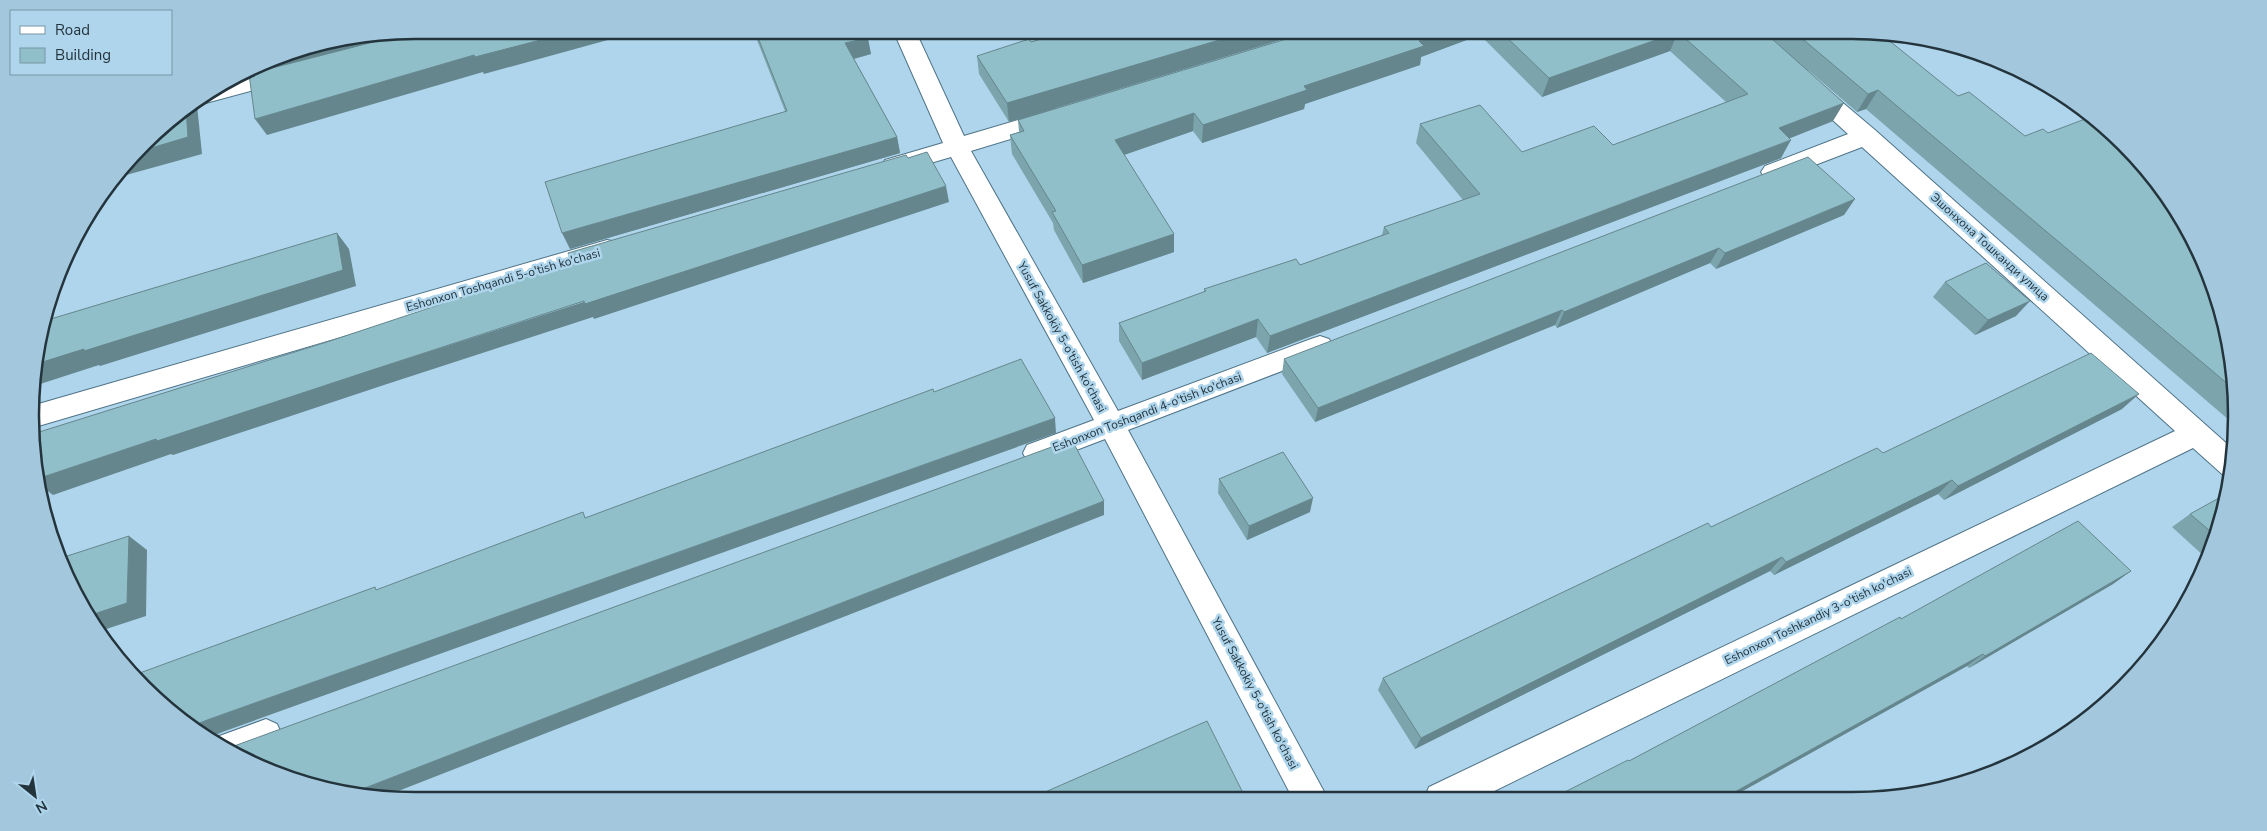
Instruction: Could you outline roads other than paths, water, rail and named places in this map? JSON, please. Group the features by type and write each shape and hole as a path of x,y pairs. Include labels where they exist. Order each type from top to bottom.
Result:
{"street":[{"name":"Yusuf Sakkokiy 5-o'tish ko'chasi","path":"908,39 957,147 1112,426 1307,792"},
{"path":"226,90 306,69"},
{"name":"Эшонхона Тошканди улица","path":"1795,74 1867,136 2225,460"},
{"path":"871,172 1079,110"},
{"path":"1746,182 1867,136"},
{"name":"Eshonxon Toshqandi 5-o'tish ko'chasi","path":"39,415 624,244"},
{"name":"Eshonxon Toshqandi 4-o'tish ko'chasi","path":"1010,463 1112,426 1345,336"},
{"name":"Eshonxon Toshkandiy 3-o'tish ko'chasi","path":"1455,792 2196,434"},
{"path":"236,746 291,726"}]}
